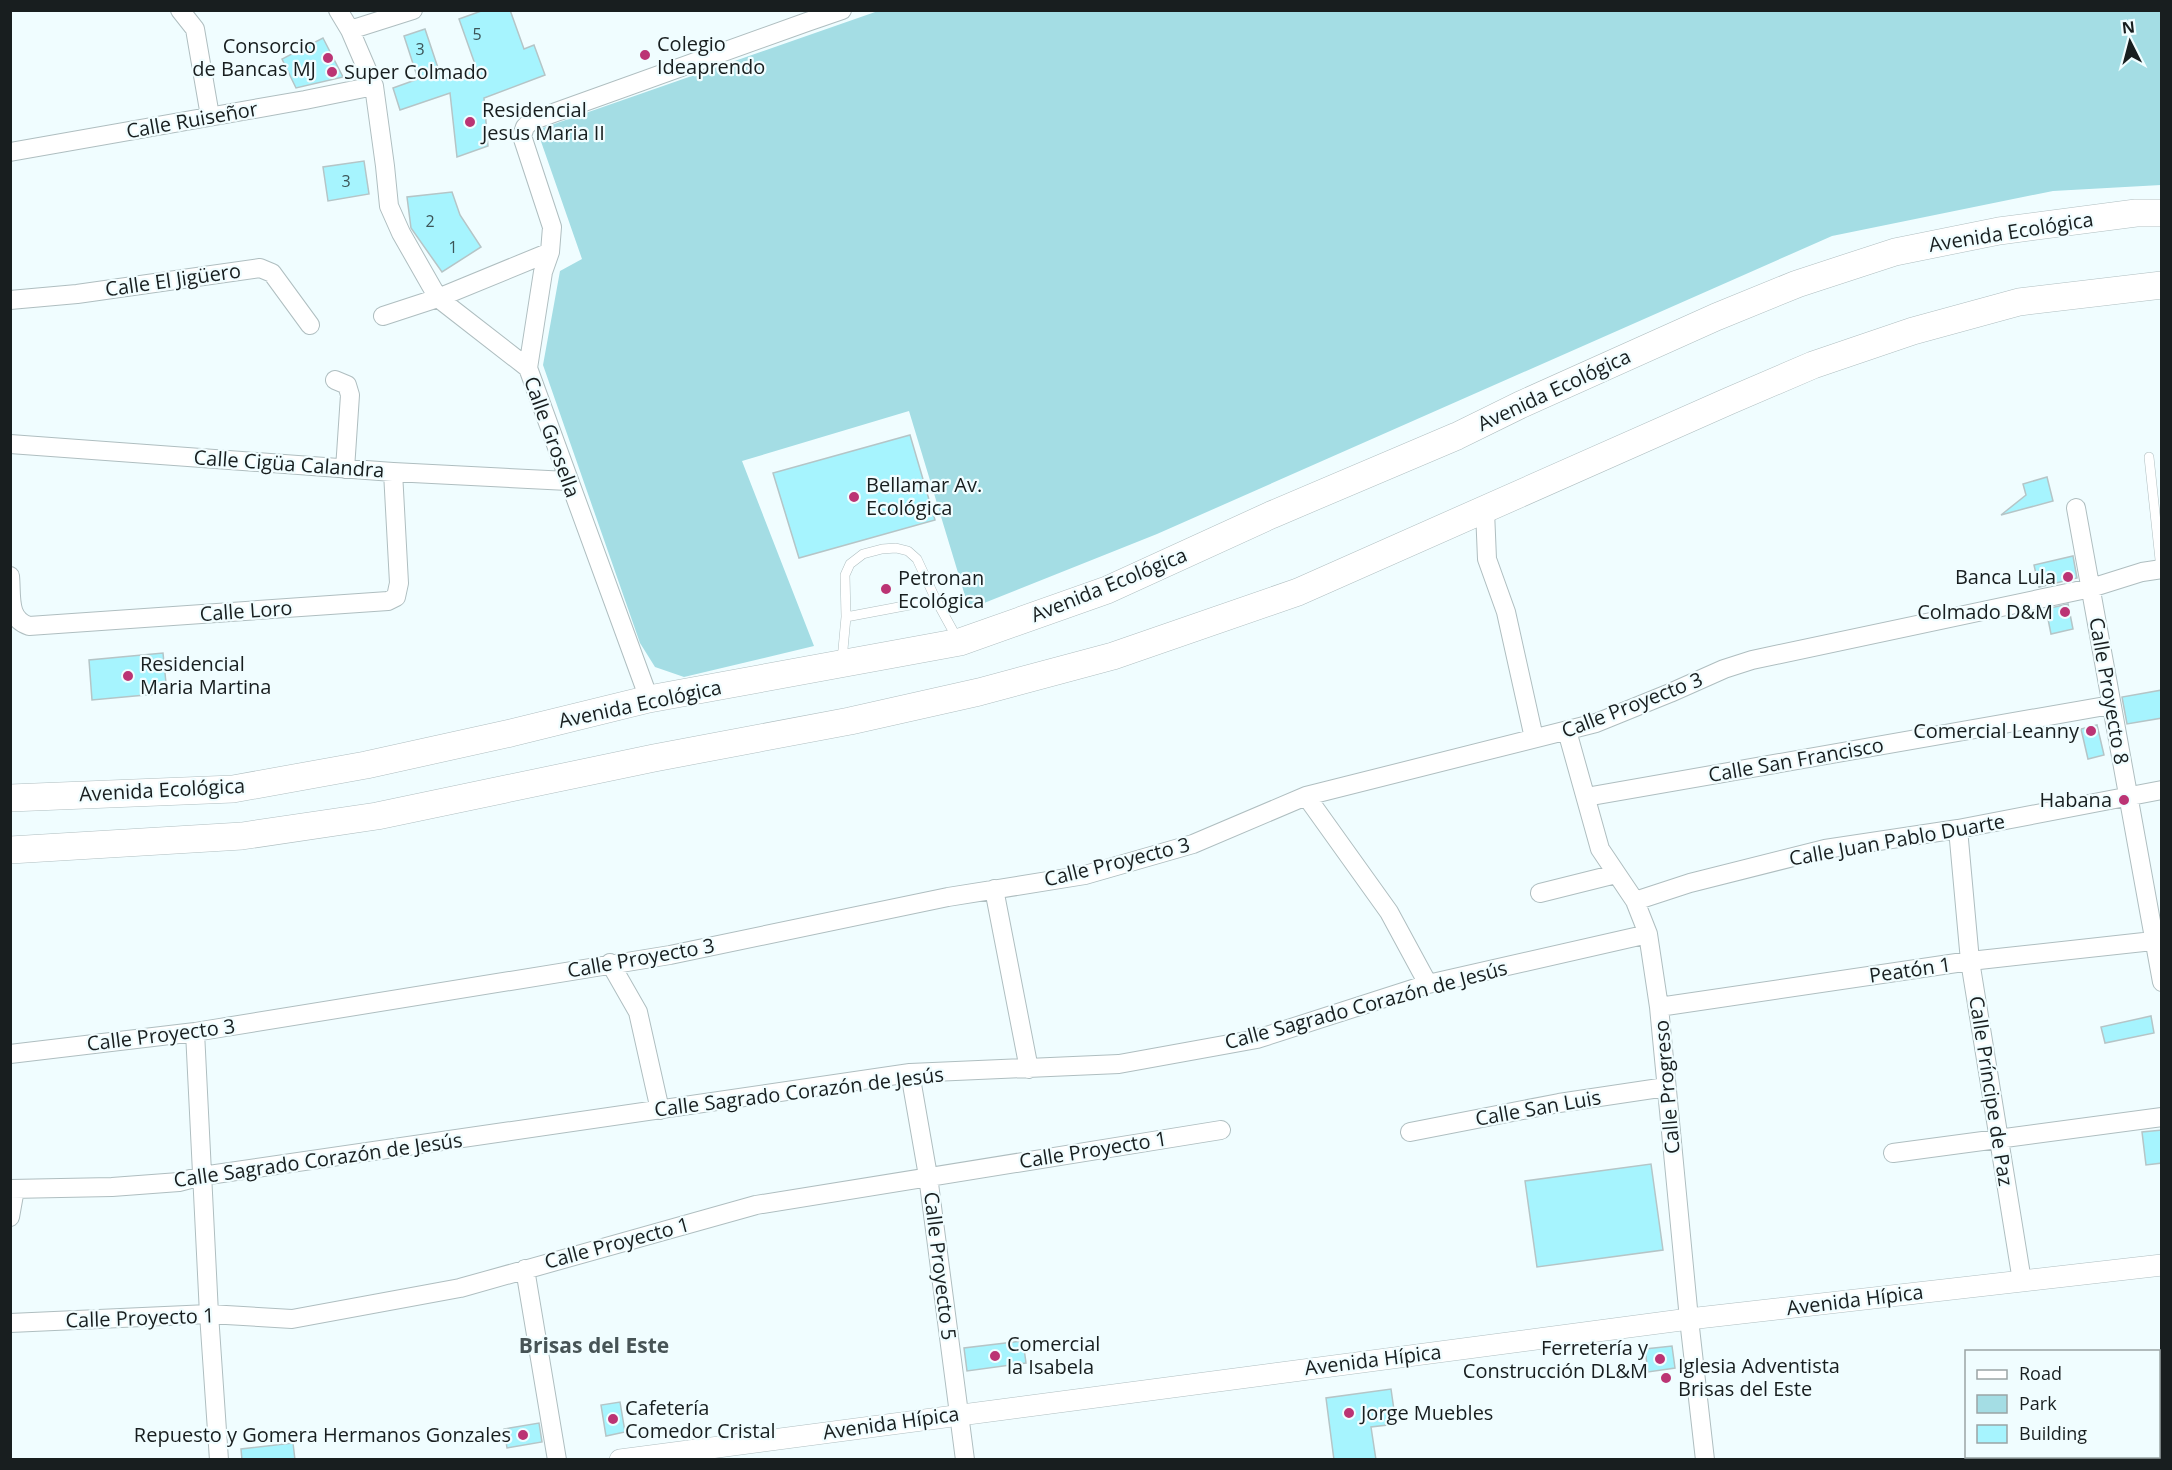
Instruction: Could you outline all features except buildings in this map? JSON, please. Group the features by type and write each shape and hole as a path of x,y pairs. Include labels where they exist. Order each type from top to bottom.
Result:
{"main road":[{"name":"Avenida Ecológica","path":"10,798 233,789 366,765 649,699 960,642 1107,590 1272,515 1457,436 1706,321 1797,284 1895,252 1999,231 2136,213 2162,213"},
{"path":"10,850 242,836 377,816 654,758 850,721 979,692 1113,656 1298,592 1813,365 1902,335 2019,302 2162,285"}],"street":[{"path":"180,10 195,28 210,116"},
{"name":"Calle Grosella","path":"338,10 350,30 374,86 389,206 400,233 438,298 528,368 649,699"},
{"path":"350,30 413,10"},
{"path":"528,368 543,272 550,252 552,227 522,136 525,127 531,121 805,16 842,10"},
{"name":"Calle Ruiseñor","path":"10,152 374,86"},
{"path":"383,316 438,298 550,252"},
{"name":"Calle El Jigüero","path":"10,300 77,294 260,268 272,273 310,325"},
{"path":"335,380 347,385 350,395 345,469"},
{"name":"Calle Cigüa Calandra","path":"10,444 345,469 568,481"},
{"name":"Calle Loro","path":"10,576 13,614 20,624 29,626 388,601 396,597 399,583 393,472"},
{"name":"Calle Proyecto 8","path":"2076,508 2128,797 2158,941 2162,982"},
{"path":"1485,511 1487,559 1506,612 1534,738"},
{"name":"Calle Proyecto 3","path":"10,1054 195,1032 670,955 948,897 1085,875 1193,844 1305,796 1596,723 1724,669 1752,660 2091,588 2142,572 2161,569"},
{"name":"Calle San Francisco","path":"1586,797 2111,705"},
{"name":"Calle Progreso","path":"1567,731 1600,849 1635,901 1648,934 1659,1007 1705,1460"},
{"name":"Calle Juan Pablo Duarte","path":"1635,901 1690,883 1825,849 1958,829 2162,789"},
{"path":"1305,796 1389,912 1428,984"},
{"name":"Calle Príncipe de Paz","path":"1958,829 1970,961 2022,1281"},
{"path":"1540,893 1616,874"},
{"path":"994,890 1029,1069"},
{"name":"Calle Sagrado Corazón de Jesús","path":"13,1189 112,1187 179,1182 202,1176 910,1073 1119,1064 1257,1040 1428,984 1648,934"},
{"name":"Peatón 1","path":"1659,1007 1970,961 2158,941"},
{"path":"610,963 638,1012 660,1110"},
{"path":"195,1032 209,1314 219,1460"},
{"name":"Calle Proyecto 5","path":"910,1073 928,1176 965,1460"},
{"name":"Calle San Luis","path":"1410,1132 1559,1103 1666,1087"},
{"path":"1893,1154 2162,1118"},
{"name":"Calle Proyecto 1","path":"10,1323 209,1314 292,1319 460,1288 756,1205 1221,1130"},
{"path":"10,1217 13,1189"},
{"name":"Avenida Hípica","path":"620,1460 1689,1319 2162,1265"},
{"path":"525,1269 557,1460"}],"lane":[{"path":"2149,457 2161,569"},
{"path":"841,665 846,617 845,575 850,564 863,554 882,549 896,548 908,551 917,560 960,642"},
{"path":"846,617 936,600"}],"green space":[{"path":"878,11 2161,11 2161,185 2053,191 1832,236 1157,534 969,609 909,411 742,461 814,646 684,677 655,667 640,643 543,365 560,271 582,259 537,130"}],"place":[{"name":"Colegio Ideaprendo","path":"645,55"},
{"name":"Consorcio de Bancas MJ","path":"328,58"},
{"name":"Super Colmado","path":"332,72"},
{"name":"Residencial Jesus Maria II","path":"470,122"},
{"name":"Bellamar Av. Ecológica","path":"854,497"},
{"name":"Banca Lula","path":"2068,577"},
{"name":"Petronan Ecológica","path":"886,589"},
{"name":"Colmado D&M","path":"2065,612"},
{"name":"Residencial Maria Martina","path":"128,676"},
{"name":"Comercial Leanny","path":"2091,731"},
{"name":"Habana","path":"2124,800"},
{"name":"Comercial la Isabela","path":"995,1356"},
{"name":"Ferretería y Construcción DL&M","path":"1660,1359"},
{"name":"Iglesia Adventista Brisas del Este","path":"1666,1378"},
{"name":"Jorge Muebles","path":"1349,1413"},
{"name":"Cafetería Comedor Cristal","path":"613,1419"},
{"name":"Repuesto y Gomera Hermanos Gonzales","path":"523,1435"}],"district":[{"name":"Brisas del Este","path":"594,1346"}]}
